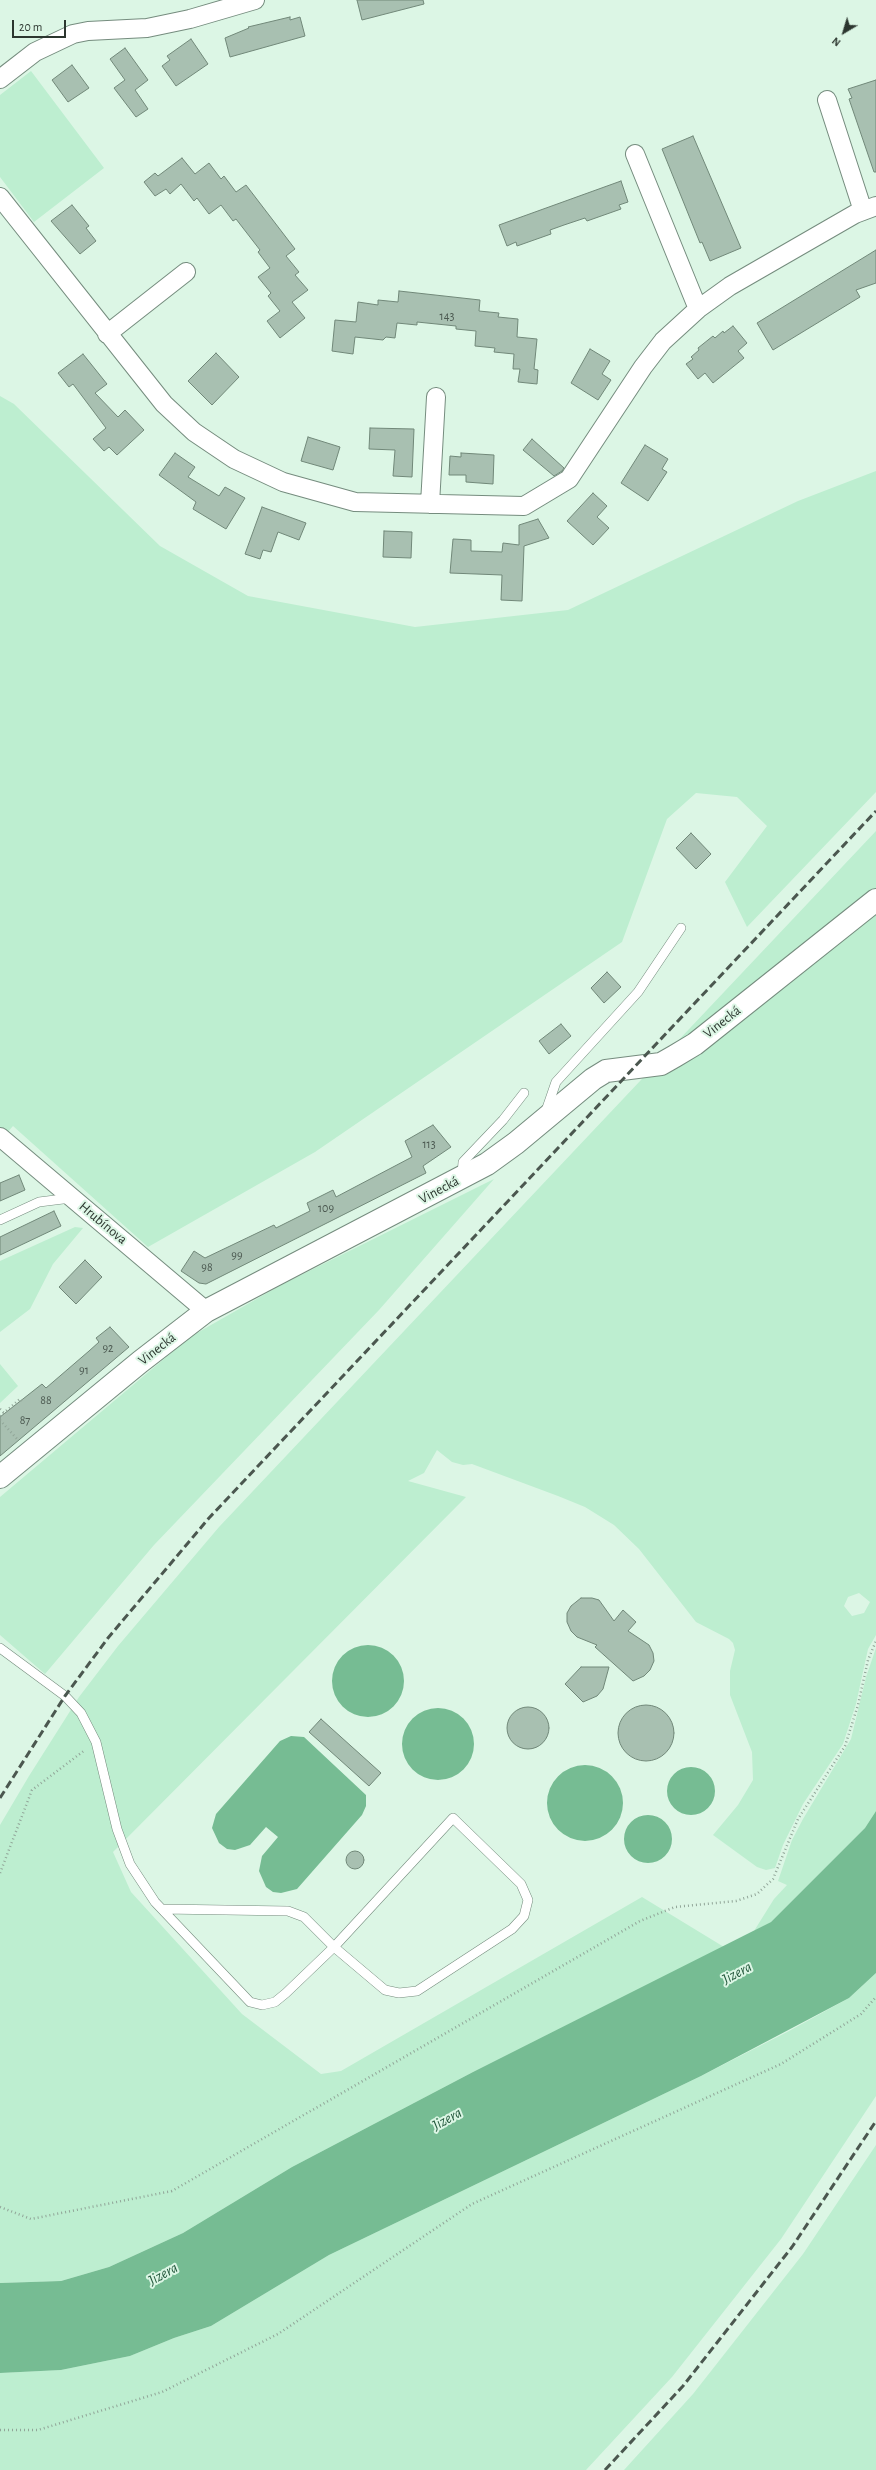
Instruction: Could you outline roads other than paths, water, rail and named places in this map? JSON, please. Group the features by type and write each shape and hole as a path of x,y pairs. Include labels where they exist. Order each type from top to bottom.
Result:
{"street":[{"path":"0,80 35,52 73,34 88,31 147,28 190,19 255,0"},
{"path":"0,197 107,334 173,414 200,436 234,459 283,482 330,497 355,502 524,506 569,479 643,367 663,342 698,309 730,286 869,208 827,100"},
{"path":"634,154 698,309"},
{"path":"107,334 186,272"},
{"path":"430,504 436,397"},
{"name":"Vinecká","path":"0,1478 140,1362 206,1311 461,1179 487,1164 542,1122 593,1079 606,1071 661,1064 695,1044 874,902"},
{"name":"Hrubínova","path":"0,1136 206,1311"}],"lane":[{"path":"542,1122 556,1082 638,992 681,928"},
{"path":"461,1179 463,1162 503,1120 524,1093"},
{"path":"0,1220 39,1202 73,1198"},
{"path":"0,1648 65,1696 81,1713 96,1742 117,1829 130,1864 162,1909 250,2002 262,2005 275,2002 286,1993 334,1947 453,1818 521,1884 528,1900 524,1916 512,1929 417,1991 399,1993 385,1990 334,1947 304,1917 288,1911 162,1909"}],"water":[{"path":"361,1645 375,1645 382,1647 394,1655 402,1667 404,1681 402,1695 394,1707 382,1715 375,1717 361,1717 354,1715 342,1707 334,1695 332,1688 332,1674 334,1667 342,1655 354,1647"},
{"path":"431,1708 445,1708 452,1710 464,1718 472,1730 474,1744 472,1758 464,1770 452,1778 445,1780 431,1780 424,1778 412,1770 404,1758 402,1751 402,1737 404,1730 412,1718 424,1710"},
{"path":"291,1736 304,1737 366,1795 366,1806 362,1815 297,1889 281,1893 273,1892 266,1887 259,1871 262,1856 278,1837 266,1827 250,1845 235,1850 227,1849 219,1843 212,1828 216,1814 280,1741"},
{"path":"585,1765 599,1768 612,1776 620,1789 623,1803 620,1817 612,1830 599,1838 585,1841 571,1838 558,1830 550,1817 547,1803 550,1789 558,1776 571,1768"},
{"path":"686,1767 696,1767 708,1774 715,1786 715,1796 708,1808 696,1815 686,1815 678,1811 671,1804 667,1796 667,1786 671,1778 678,1771"},
{"name":"Jizera","path":"876,1811 876,1973 849,1998 701,2076 329,2255 211,2326 174,2338 130,2356 61,2370 0,2373 0,2283 61,2281 109,2267 183,2233 292,2167 473,2072 771,1922 865,1828"},
{"path":"643,1815 653,1815 665,1822 672,1834 672,1844 665,1856 653,1863 643,1863 635,1859 628,1852 624,1844 624,1834 628,1826 635,1819"}],"railway":[{"path":"0,1798 65,1696 108,1638 209,1518 876,811"},
{"path":"605,2470 683,2386 792,2247 876,2121"}]}
